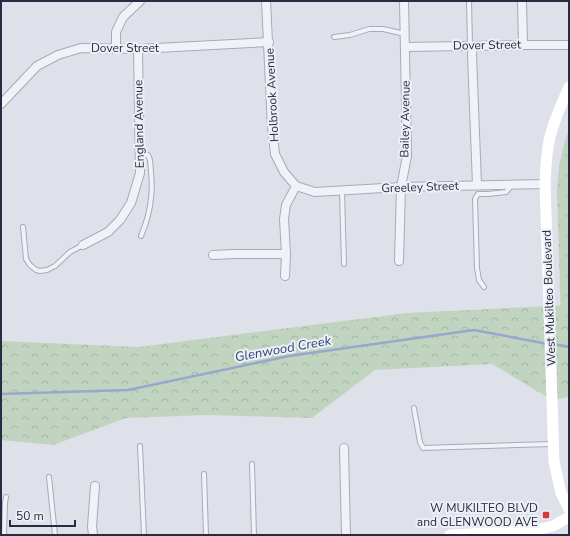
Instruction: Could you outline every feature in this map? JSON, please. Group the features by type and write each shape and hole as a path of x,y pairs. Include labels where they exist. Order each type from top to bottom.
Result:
{"main road":[{"name":"West Mukilteo Boulevard","path":"569,88 550,136 547,150 545,184 554,462 561,493 569,509"},
{"path":"450,535 536,530 553,526 569,517"}],"street":[{"path":"116,49 116,32 123,17 140,1"},
{"name":"Holbrook Avenue","path":"266,1 272,127 275,154 284,172 296,186"},
{"name":"Bailey Avenue","path":"400,260 401,187 407,156 404,1"},
{"path":"522,1 523,45"},
{"name":"Dover Street","path":"1,104 37,66 58,55 82,48 138,50 269,42"},
{"name":"Dover Street","path":"406,47 569,45"},
{"path":"472,46 477,185"},
{"name":"England Avenue","path":"83,246 108,232 120,220 131,203 140,173 138,50"},
{"name":"Greeley Street","path":"296,186 316,192 401,187 545,184"},
{"path":"285,276 286,254 284,219 286,205 296,186"},
{"path":"213,255 286,254"},
{"path":"344,448 346,535"},
{"path":"93,535 92,526 95,486"}],"lane":[{"path":"469,1 472,46"},
{"path":"334,37 350,35 369,29 383,29 405,34"},
{"path":"140,156 148,155 150,160 152,197 150,211 141,236"},
{"path":"484,286 479,280 477,268 475,198 478,194 506,192 513,184"},
{"path":"342,190 344,264"},
{"path":"23,227 26,259 36,270 47,270 55,266 70,252 83,246"},
{"path":"414,408 420,442 423,448 554,444"},
{"path":"140,446 144,535"},
{"path":"252,464 254,535"},
{"path":"204,474 206,535"},
{"path":"49,477 55,535"},
{"path":"4,535 6,497"}],"green space":[{"path":"569,129 569,326 561,323 557,192 560,160"},
{"path":"569,305 569,397 552,400 492,364 375,370 312,418 207,415 126,418 53,445 1,440 1,341 138,347 407,313"}],"waterway":[{"name":"Glenwood Creek","path":"1,394 128,390 289,356 474,330 548,344"},
{"name":"Glenwood Creek","path":"553,344 569,347"}],"place":[{"name":"W MUKILTEO BLVD and GLENWOOD AVE","path":"546,515"}]}
